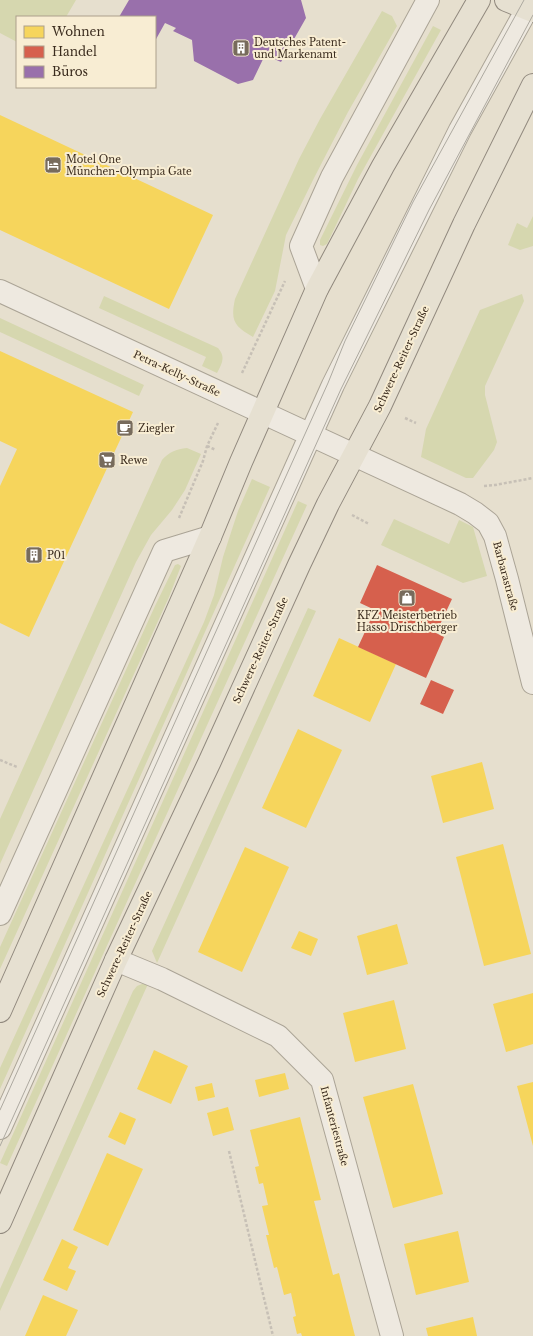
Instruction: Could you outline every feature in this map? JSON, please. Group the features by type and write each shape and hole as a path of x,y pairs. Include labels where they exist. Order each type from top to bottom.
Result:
{"main road":[{"path":"0,1011 210,537 262,413 317,289 383,166 479,0"},
{"path":"506,0 531,7"},
{"name":"Schwere-Reiter-Straße","path":"0,1222 116,960 299,565 328,504 380,406 464,224 533,85"}],"street":[{"path":"317,289 301,246 332,177 428,0"},
{"path":"0,1128 353,344 453,142 531,7"},
{"name":"Petra-Kelly-Straße","path":"0,291 262,413 312,434 354,455"},
{"name":"Barbarastraße","path":"354,455 460,504 488,523 495,536 533,683"},
{"path":"0,914 164,551 210,537"},
{"name":"Infanteriestraße","path":"116,960 162,979 278,1036 322,1080 392,1336"}],"path":[{"path":"253,349 301,246"},
{"path":"164,551 204,461 207,446"},
{"path":"0,760 17,767"},
{"path":"229,1151 273,1336"}],"green space":[{"path":"0,0 76,0 67,16 16,16 16,41 0,33"},
{"path":"382,11 392,16 397,26 348,112 286,235 275,291 253,337 242,330 235,322 233,313 235,299 299,159 320,119"},
{"path":"433,26 441,30 358,179 327,244 323,246 320,245 320,240 357,165"},
{"path":"533,216 533,246 520,250 508,245 517,223 527,228"},
{"path":"522,294 524,301 485,386 485,395 497,442 494,450 473,478 466,478 421,457 426,429 480,310"},
{"path":"104,296 218,348 223,357 222,364 217,373 202,366 206,357 99,308"},
{"path":"0,318 144,385 139,396 0,332"},
{"path":"187,448 201,454 185,490 172,510 151,535 136,562 0,864 0,819 162,460 173,451"},
{"path":"252,479 270,487 0,1089 0,1068 204,622 214,595 223,557 238,511"},
{"path":"298,501 307,505 7,1166 0,1163"},
{"path":"394,519 449,544 459,520 473,527 487,576 463,583 381,545"},
{"path":"178,564 181,566 169,597 0,969 0,947 155,606 175,565"},
{"path":"308,608 316,611 157,963 152,951"},
{"path":"148,984 0,1311 0,1289 133,991 137,986"}],"building: Wohnen":[{"name":"Motel One München-Olympia Gate","path":"0,115 213,215 169,309 0,230"},
{"name":"P01","path":"0,351 133,412 29,637 0,623 0,486 17,449 0,441"},
{"path":"339,638 396,664 370,722 313,696"},
{"path":"298,729 342,750 306,828 262,808"},
{"path":"482,762 494,809 443,823 431,776"},
{"path":"503,844 531,954 484,966 456,857"},
{"path":"245,847 289,867 242,972 198,952"},
{"path":"397,924 408,964 367,975 357,936"},
{"path":"299,931 318,939 311,956 291,948"},
{"path":"533,993 533,1044 506,1052 493,1004"},
{"path":"394,1000 406,1049 355,1062 343,1013"},
{"path":"154,1050 188,1066 171,1104 137,1089"},
{"path":"285,1073 289,1089 259,1097 255,1080"},
{"path":"533,1082 533,1146 517,1086"},
{"path":"212,1083 215,1097 198,1101 195,1087"},
{"path":"413,1084 443,1194 393,1208 363,1097"},
{"path":"228,1107 234,1130 213,1136 207,1113"},
{"path":"120,1112 136,1119 125,1145 108,1137"},
{"path":"300,1117 321,1200 314,1201 333,1275 339,1273 355,1336 302,1336 301,1333 297,1334 293,1317 296,1316 291,1293 284,1295 277,1267 274,1268 266,1235 269,1235 262,1206 268,1205 263,1183 259,1184 255,1167 259,1166 250,1130"},
{"path":"107,1153 143,1169 108,1246 73,1230"},
{"path":"458,1231 469,1282 416,1295 404,1244"},
{"path":"62,1239 78,1247 68,1268 76,1271 67,1291 43,1280"},
{"path":"43,1295 78,1310 66,1336 25,1336"},
{"path":"473,1317 477,1336 428,1336 426,1328"}],"building: Handel":[{"path":"377,565 452,599 436,633 444,637 426,678 358,647 375,610 360,603"},
{"path":"431,680 454,690 443,714 420,704"}],"building: Büros":[{"name":"Deutsches Patent- und Markenamt","path":"129,0 301,0 306,18 281,62 265,55 253,80 238,84 194,61 192,40 173,31 176,28 165,23 156,39 156,16 120,16"}],"tram line":[{"path":"0,1110 328,383 345,341 413,202 524,0"},
{"path":"0,1146 341,389 429,210 533,15"}],"place":[{"name":"Deutsches Patent- und Markenamt","path":"241,48"},
{"name":"Motel One München-Olympia Gate","path":"53,165"},
{"name":"Ziegler","path":"125,428"},
{"name":"Rewe","path":"107,460"},
{"name":"P01","path":"34,555"},
{"name":"KFZ Meisterbetrieb Hasso Drischberger","path":"407,598"}]}
